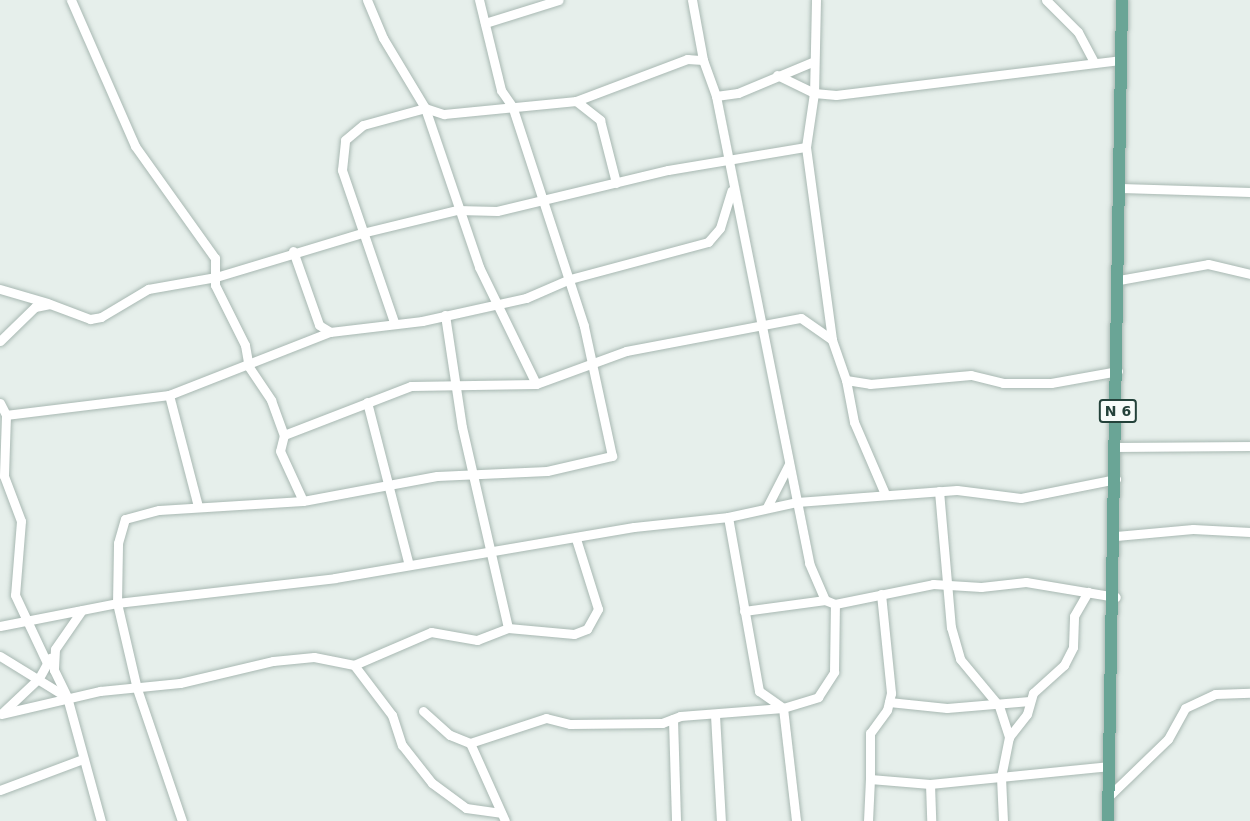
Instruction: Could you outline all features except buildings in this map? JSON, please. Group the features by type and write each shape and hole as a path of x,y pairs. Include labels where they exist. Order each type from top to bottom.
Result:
{"main road":[{"name":"N 6","path":"1108,821 1116,597 1122,0"}],"street":[{"path":"70,0 135,146 214,258 216,276 249,367 271,400 284,435 280,451 303,501"},
{"path":"368,0 383,38 425,108 457,210 495,302 536,384"},
{"path":"182,821 137,688 117,603 118,543 125,519 198,506 303,501 389,484 475,475 547,471 612,456 570,279 541,202 512,106 501,90 479,0"},
{"path":"484,23 559,0"},
{"path":"692,0 703,60 716,96 726,161 809,563 825,600"},
{"path":"816,0 812,62 814,93 806,147 832,340 846,380 854,422 885,494"},
{"path":"1046,0 1078,32 1093,60"},
{"path":"394,322 342,170 345,140 363,125 425,108 444,114 576,101 687,59 703,60"},
{"path":"777,75 814,93 836,95 1093,60 1120,60"},
{"path":"716,96 738,93 812,62"},
{"path":"576,101 600,120 616,183"},
{"path":"0,289 90,319 147,289 216,276 293,251 457,210 496,211 616,183 806,147"},
{"path":"6,415 169,395 249,367 330,332 445,315 495,302 526,298 570,279 708,242 726,215 732,186"},
{"path":"1121,188 1250,192"},
{"path":"293,251 319,325 330,332"},
{"path":"1119,280 1209,264 1250,274"},
{"path":"0,340 22,315 50,304"},
{"path":"445,315 489,553 508,628"},
{"path":"284,435 411,386 536,384 591,363 761,324 801,318 832,340"},
{"path":"846,380 870,384 971,375 1051,383 1118,370"},
{"path":"169,395 198,506"},
{"path":"367,402 409,565"},
{"path":"0,404 6,415 4,476 21,521 15,595 24,619 47,663"},
{"path":"1118,447 1250,446"},
{"path":"767,507 789,464"},
{"path":"0,626 24,619 117,603 409,565 728,517 797,502 939,491 1021,498 1116,479"},
{"path":"939,491 944,585 960,659 999,706 1009,737"},
{"path":"728,517 759,691 783,708 796,821"},
{"path":"1116,536 1193,529 1250,532"},
{"path":"0,714 67,697 137,688 273,661 314,657 354,665 431,632 477,640 508,628 574,634 587,629 598,609 576,539"},
{"path":"744,611 825,600 836,604 881,594 944,585 1026,582 1116,597"},
{"path":"1003,821 1001,777 1009,737 1042,681 1064,665 1072,647 1074,616 1088,592"},
{"path":"868,821 870,733 889,702 881,594"},
{"path":"423,711 450,735 470,743 546,718 570,724 673,719 783,708 818,697 834,672 836,604"},
{"path":"0,714 39,678 55,649 82,610"},
{"path":"55,649 54,670 67,697 101,821"},
{"path":"0,656 67,697"},
{"path":"354,665 392,715 402,745 432,783 466,808 503,817"},
{"path":"1108,797 1168,739 1185,708 1215,694 1250,693"},
{"path":"889,702 999,706 1030,701"},
{"path":"715,715 721,821"},
{"path":"673,719 676,821"},
{"path":"470,743 503,817"},
{"path":"0,790 83,759"},
{"path":"870,779 930,784 1110,766"},
{"path":"930,784 931,821"}]}
